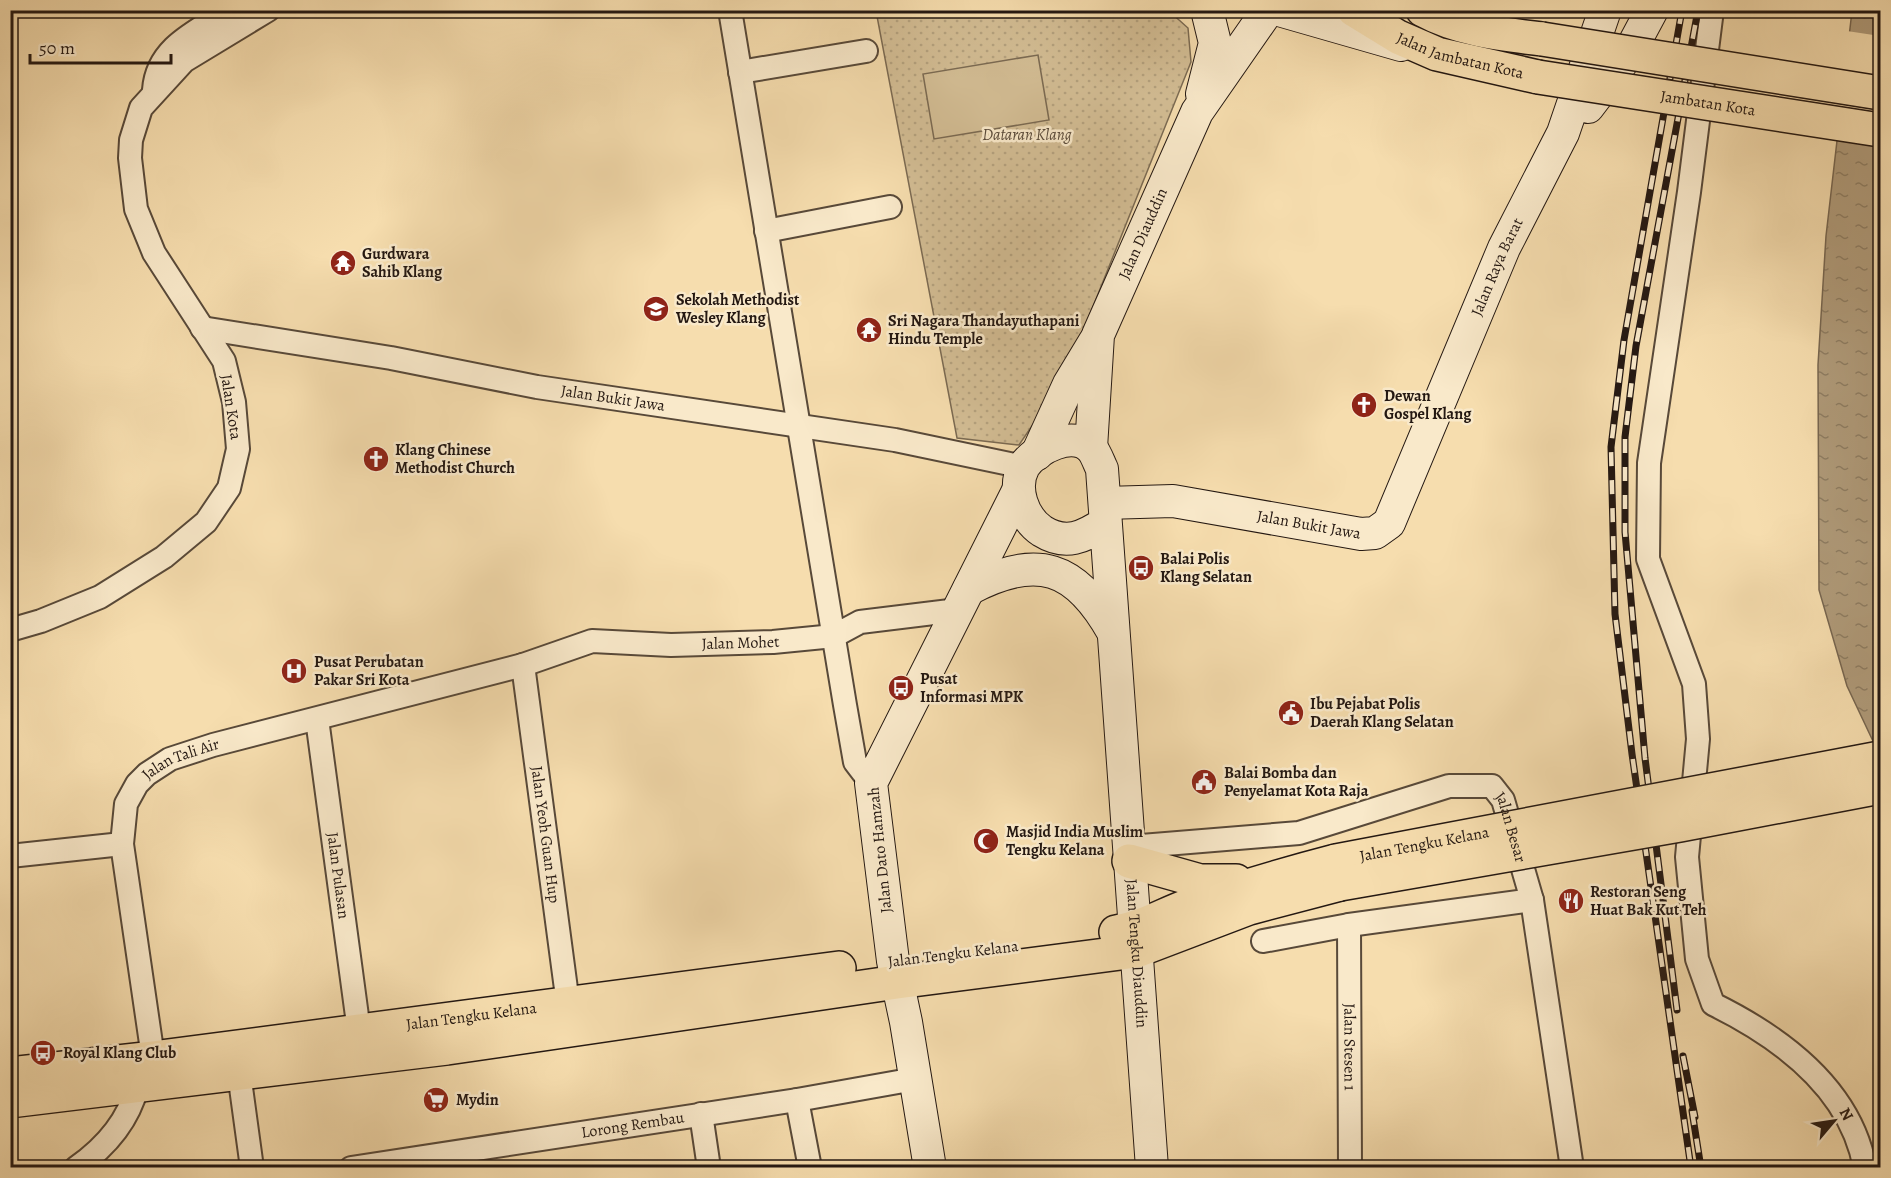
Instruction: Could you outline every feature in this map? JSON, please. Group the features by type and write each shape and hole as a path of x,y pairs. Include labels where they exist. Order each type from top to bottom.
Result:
{"highway":[{"name":"Jalan Jambatan Kota","path":"1354,10 1398,37 1437,54 1538,77"},
{"name":"Jalan Jambatan Kota","path":"1423,10 1442,20 1485,32 1881,93"},
{"name":"Jambatan Kota","path":"1538,77 1881,130"},
{"name":"Jalan Tengku Kelana","path":"10,1101 143,1072 359,1031 568,1004 895,971 1135,940 1249,908 1338,872 1881,758"},
{"name":"Jalan Tengku Kelana","path":"1135,940 1179,909 1255,882 1692,823 1881,787"},
{"path":"1129,854 1200,881 1255,882"},
{"name":"Jalan Tengku Kelana","path":"10,1074 239,1073 447,1048 895,971"}],"main road":[{"path":"1197,112 1215,43 1207,10"},
{"path":"1250,39 1268,10"},
{"name":"Jalan Raya Barat","path":"1389,523 1504,248 1563,134 1605,10"},
{"path":"1563,134 1585,111 1629,53 1652,10"},
{"path":"1250,39 1292,14 1437,54"},
{"name":"Jalan Diauddin","path":"1097,459 1098,335 1197,112 1250,39"},
{"name":"Jalan Dato Hamzah","path":"930,1167 895,971 871,783 1069,384 1098,335"},
{"name":"Jalan Bukit Jawa","path":"1224,509 1097,459 1078,442 1064,441 1026,471 1025,513 1034,524 1059,539 1076,539 1105,513 1173,501 1361,534 1375,533 1389,523"},
{"path":"1097,459 1105,513"},
{"name":"Jalan Tengku Diauddin","path":"1105,513 1152,1167"},
{"path":"964,599 996,574 1041,569 1065,576 1097,605 1113,632"}],"street":[{"name":"Jalan Kota","path":"10,630 41,621 100,597 164,557 206,522 229,488 238,449 234,402 224,361 154,253 136,208 130,140 155,75 169,51 230,10"},
{"path":"730,10 855,762 871,783"},
{"path":"1712,10 1689,192 1649,463 1648,559 1694,684 1698,740 1687,857 1697,959 1713,1004 1760,1029 1797,1057 1843,1109 1861,1145 1865,1167"},
{"name":"Jalan Kota","path":"147,99 194,54 266,11"},
{"path":"740,72 866,51"},
{"path":"766,231 890,207"},
{"name":"Jalan Bukit Jawa","path":"202,328 391,358 537,387 895,440 1026,471"},
{"name":"Jalan Mohet","path":"523,665 592,641 672,645 772,642 834,636 860,622 964,599"},
{"name":"Jalan Tali Air","path":"143,1072 122,844 126,804 137,784 170,759 213,745 523,665"},
{"name":"Jalan Yeoh Guan Hup","path":"523,665 568,1004"},
{"name":"Jalan Pulasan","path":"317,719 359,1031"},
{"name":"Jalan Besar","path":"1129,854 1299,833 1374,812 1449,786 1492,786 1503,800 1532,900 1572,1167"},
{"path":"10,856 122,844"},
{"path":"1263,941 1349,925 1532,900"},
{"name":"Jalan Stesen 1","path":"1349,925 1350,1167"},
{"path":"76,1167 107,1143 127,1116 143,1072"},
{"path":"239,1073 252,1167"},
{"name":"Lorong Rembau","path":"351,1167 797,1100 915,1079"},
{"path":"797,1100 810,1167"},
{"path":"701,1114 709,1167"}],"green space":[{"name":"Dataran Klang","path":"876,11 1169,11 1188,28 1191,62 1064,379 1019,445 957,438"},
{"path":"1038,55 1049,120 934,139 923,74"}],"water":[{"path":"1852,11 1880,11 1880,756 1847,686 1819,590 1818,365 1826,236"}],"pier":[{"path":"1847,31 1880,36 1880,144 1834,137"}],"railway":[{"path":"1682,10 1624,340 1611,447 1615,614 1632,754 1691,1168"},
{"path":"1677,1010 1645,758 1625,532 1625,437 1636,346 1698,10"},
{"path":"1683,1056 1695,1117"},
{"path":"1692,1111 1701,1168"}],"place":[{"name":"Gurdwara Sahib Klang","path":"343,263"},
{"name":"Sekolah Methodist Wesley Klang","path":"656,309"},
{"name":"Sri Nagara Thandayuthapani Hindu Temple","path":"869,330"},
{"name":"Dewan Gospel Klang","path":"1364,405"},
{"name":"Klang Chinese Methodist Church","path":"376,459"},
{"name":"Balai Polis Klang Selatan","path":"1141,568"},
{"name":"Pusat Perubatan Pakar Sri Kota","path":"294,671"},
{"name":"Pusat Informasi MPK","path":"901,688"},
{"name":"Ibu Pejabat Polis Daerah Klang Selatan","path":"1291,713"},
{"name":"Balai Bomba dan Penyelamat Kota Raja","path":"1204,782"},
{"name":"Masjid India Muslim Tengku Kelana","path":"986,841"},
{"name":"Restoran Seng Huat Bak Kut Teh","path":"1571,901"},
{"name":"Royal Klang Club","path":"43,1053"},
{"name":"Mydin","path":"436,1100"}]}
